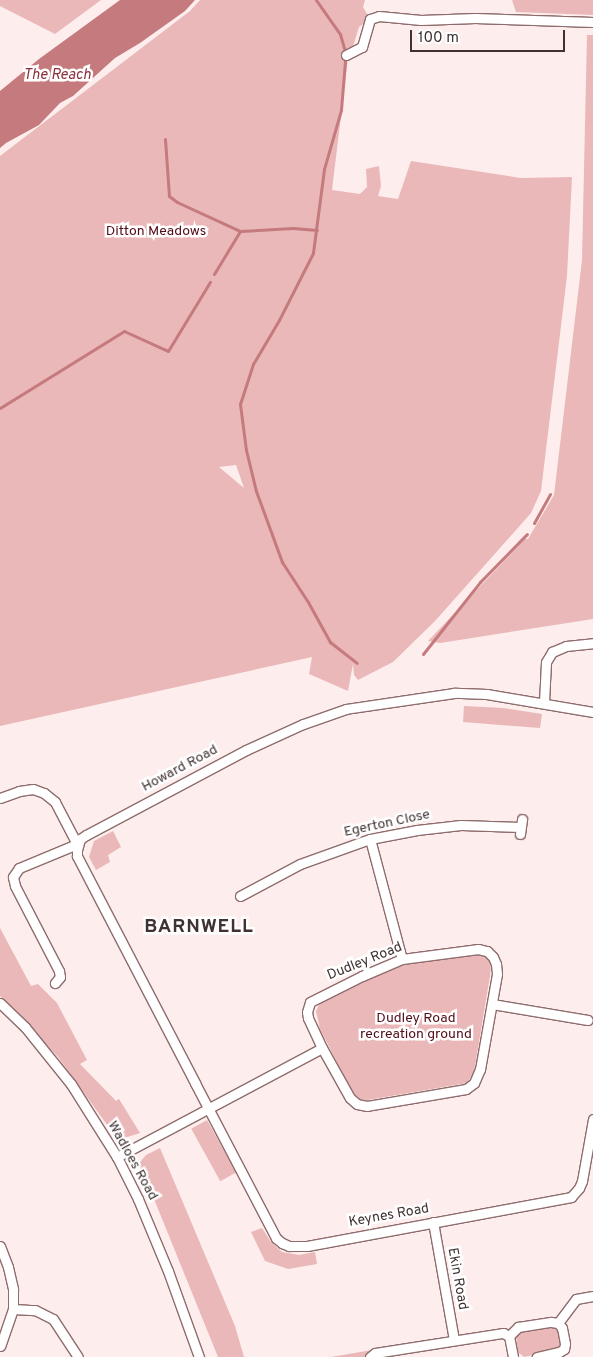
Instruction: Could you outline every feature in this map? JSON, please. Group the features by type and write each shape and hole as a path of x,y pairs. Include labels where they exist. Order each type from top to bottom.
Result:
{"street":[{"path":"346,55 362,46 370,19 379,16 421,20 475,18 593,22"},
{"path":"544,702 546,662 552,652 566,646 593,643"},
{"name":"Howard Road","path":"55,983 60,977 59,971 15,886 13,877 19,868 77,844 86,835 238,755 327,715 386,702 454,693 487,694 544,702 593,712"},
{"path":"0,798 19,791 33,789 44,793 55,802 77,844 77,856 209,1109"},
{"name":"Egerton Close","path":"240,896 300,864 370,839 417,830 461,825 521,827"},
{"path":"370,839 402,959"},
{"name":"Dudley Road","path":"478,949 487,951 496,964 492,1004 480,1068 474,1083 466,1089 368,1106 357,1104 350,1098 322,1048 308,1018 307,1012 310,1002 362,976 402,959 478,949"},
{"name":"Wadloes Road","path":"0,1002 25,1027 71,1084 117,1157 138,1199 168,1271 199,1357"},
{"path":"492,1004 588,1020"},
{"path":"117,1157 322,1048"},
{"name":"Keynes Road","path":"209,1109 276,1238 289,1246 307,1246 571,1197 582,1181 593,1119"},
{"name":"Ekin Road","path":"433,1222 454,1340"},
{"path":"0,1246 8,1267 13,1289 13,1310 0,1346"},
{"path":"558,1323 576,1299 593,1296"},
{"path":"13,1310 35,1310 53,1319 78,1357"},
{"path":"509,1336 518,1327 551,1322 558,1323 562,1328 564,1349 537,1357"},
{"path":"370,1357 375,1353 454,1340 503,1333 509,1336"},
{"path":"509,1336 513,1357"}],"green space":[{"path":"0,0 101,0 55,34 0,6"},
{"name":"Ditton Meadows","path":"200,0 365,0 363,7 370,19 359,27 351,53 349,50 332,190 360,194 367,187 366,169 379,166 381,186 378,196 398,199 411,161 521,178 572,177 567,276 541,491 531,513 435,621 393,662 358,680 354,675 353,664 348,691 309,674 312,657 0,726 0,156 190,11","holes":["236,465 244,488 219,467"]},
{"path":"512,0 593,0 593,15 516,12"},
{"path":"587,35 593,35 593,619 440,643 428,641 525,539 528,539 554,495 582,260"},
{"path":"464,706 503,708 542,714 540,728 463,722"},
{"path":"113,831 121,847 108,855 110,862 96,870 89,857 94,841"},
{"path":"0,928 31,986 38,984 57,1003 87,1060 80,1064 116,1101 119,1099 140,1133 118,1140 58,1057 0,996"},
{"name":"Dudley Road recreation ground","path":"467,953 485,955 491,963 474,1072 467,1083 362,1101 355,1098 320,1029 316,1011 322,999 360,980 402,964"},
{"path":"207,1120 236,1172 220,1181 191,1129"},
{"path":"160,1148 235,1326 244,1357 218,1357 154,1199 137,1166 146,1155"},
{"path":"262,1228 271,1242 282,1252 299,1255 315,1252 317,1264 288,1269 265,1261 251,1232"},
{"path":"553,1326 559,1331 562,1345 560,1349 524,1357 518,1352 516,1336 519,1333"},
{"path":"372,1350 372,1353 365,1357 331,1357"}],"water":[{"name":"The Reach","path":"120,0 195,0 185,11 115,58 73,96 60,103 39,125 0,148 0,91 39,59"}],"waterway":[{"path":"316,0 340,34 345,52"},
{"path":"345,61 341,110 324,169 313,253 279,320 253,364 240,404 246,450 256,491 282,562 308,602 330,642 357,663"},
{"path":"165,139 169,196 177,202 240,231"},
{"path":"214,274 240,231 293,228 317,230"},
{"path":"0,408 124,331 168,351 210,282"},
{"path":"534,523 550,494"},
{"path":"423,654 480,582 527,534"}],"district":[{"name":"BARNWELL","path":"199,928"}]}
